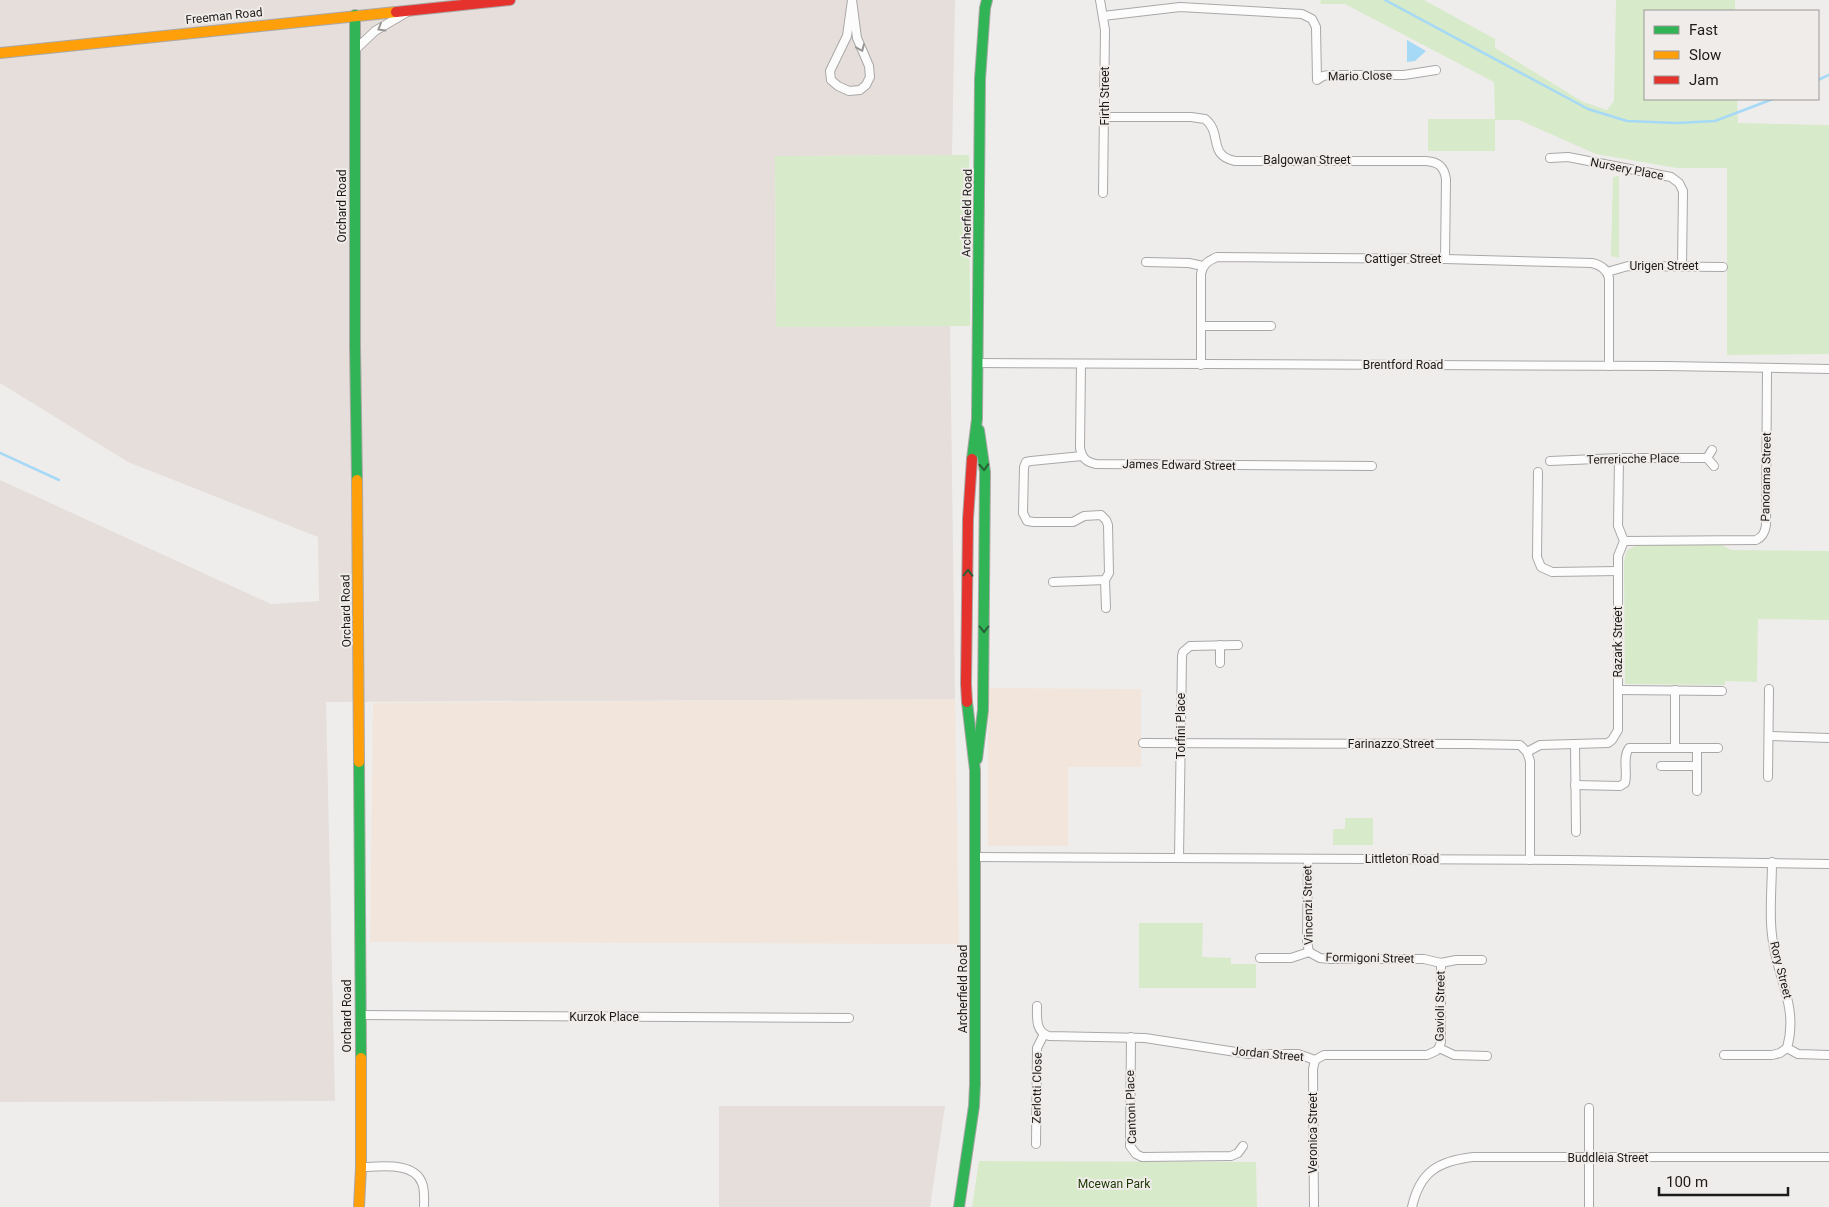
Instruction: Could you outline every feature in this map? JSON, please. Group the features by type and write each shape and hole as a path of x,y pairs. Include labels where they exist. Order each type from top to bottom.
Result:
{"street":[{"name":"Freeman Road","path":"0,53 510,0"},
{"path":"852,0 857,38 869,66 870,77 860,90 849,91 831,80 830,71 846,36 852,0"},
{"name":"Firth Street","path":"1100,0 1105,30 1103,193"},
{"name":"Archerfield Road","path":"959,1207 974,1106 975,770 966,684 968,519 977,419 980,79 985,3"},
{"name":"Mario Close","path":"1103,16 1180,7 1302,14 1312,19 1316,27 1317,80 1323,76 1330,75 1404,75 1436,70"},
{"path":"355,50 375,31 409,11"},
{"name":"Orchard Road","path":"355,15 354,346 359,645 361,1167 359,1207"},
{"name":"Balgowan Street","path":"1105,117 1191,117 1205,119 1214,129 1218,151 1228,160 1235,161 1417,160 1438,163 1443,168 1446,179 1445,259"},
{"name":"Nursery Place","path":"1550,158 1568,157 1671,177 1676,180 1683,191 1682,266"},
{"name":"Cattiger Street","path":"1202,266 1217,257 1445,259 1592,263 1600,265 1607,272"},
{"path":"1146,262 1188,263 1202,266 1201,365"},
{"name":"Urigen Street","path":"1607,272 1628,266 1723,267"},
{"path":"1607,272 1610,288 1609,366"},
{"path":"1201,326 1271,326"},
{"name":"Brentford Road","path":"977,363 1829,369"},
{"path":"1081,364 1080,448 1082,456 1026,462 1024,467 1023,513 1027,521 1034,522 1073,522 1084,516 1101,515 1106,520 1108,525 1109,573 1105,580 1106,608"},
{"name":"Panorama Street","path":"1624,541 1756,540 1760,538 1764,533 1766,525 1767,368"},
{"name":"Archerfield Road","path":"975,770 982,726 984,691 985,472 977,419"},
{"path":"1712,450 1707,458 1714,466"},
{"name":"James Edward Street","path":"1082,456 1088,462 1096,464 1372,466"},
{"name":"Razark Street","path":"1527,752 1540,745 1602,744 1612,740 1615,736 1618,724 1618,556 1624,541 1618,526 1619,458"},
{"name":"Terrericche Place","path":"1550,461 1619,458 1707,458"},
{"path":"1538,472 1537,557 1541,567 1552,572 1618,571"},
{"path":"1053,582 1105,580"},
{"path":"1220,645 1220,663"},
{"name":"Torfini Place","path":"1179,858 1181,660 1183,652 1190,646 1238,645"},
{"path":"1768,778 1769,689"},
{"path":"1618,690 1722,691"},
{"path":"1674,690 1674,748"},
{"path":"1769,736 1829,738"},
{"name":"Farinazzo Street","path":"1143,744 1514,744 1527,752"},
{"path":"1575,744 1576,832"},
{"path":"1575,785 1620,786 1625,783 1626,756 1629,748 1718,748"},
{"path":"1697,748 1697,791"},
{"path":"1527,752 1530,761 1530,860"},
{"path":"1660,766 1697,766"},
{"name":"Littleton Road","path":"976,857 1530,860 1829,864"},
{"name":"Vincenzi Street","path":"1308,859 1307,941 1309,952"},
{"name":"Rory Street","path":"1772,862 1772,936 1790,1006 1790,1036 1787,1048"},
{"name":"Formigoni Street","path":"1260,958 1291,958 1309,952 1320,958 1424,959 1440,963 1456,960 1482,960"},
{"name":"Gavioli Street","path":"1439,1048 1440,963"},
{"path":"1037,1006 1037,1024 1044,1034"},
{"name":"Kurzok Place","path":"360,1015 848,1018"},
{"name":"Jordan Street","path":"1044,1034 1048,1036 1131,1037 1249,1054 1298,1054 1316,1060 1324,1055 1427,1055 1436,1052 1439,1048"},
{"name":"Zerlotti Close","path":"1036,1144 1037,1048 1044,1034"},
{"name":"Cantoni Place","path":"1131,1037 1130,1146 1136,1154 1142,1157 1231,1156 1238,1153 1243,1146"},
{"path":"1439,1048 1454,1055 1486,1056"},
{"path":"1724,1055 1772,1055 1780,1053 1787,1048 1798,1054 1828,1055"},
{"name":"Veronica Street","path":"1314,1207 1313,1069 1316,1060"},
{"path":"1589,1108 1589,1207"},
{"name":"Buddleia Street","path":"1412,1207 1414,1197 1423,1179 1434,1168 1452,1159 1473,1157 1829,1157"},
{"path":"361,1167 395,1167 414,1172 423,1185 424,1207"}],"shaded area":[{"path":"0,0 955,0 952,155 775,156 776,327 950,326 955,699 326,702 335,1101 0,1102 0,480 271,604 319,601 318,537 128,462 0,383"},
{"path":"988,688 1141,689 1141,767 1068,767 1068,846 988,846"},
{"path":"955,699 959,944 370,942 373,703"},
{"path":"719,1106 945,1106 930,1207 719,1207"}],"green space":[{"path":"1321,0 1424,0 1495,39 1495,48 1583,102 1607,110 1614,101 1616,0 1735,0 1735,10 1644,10 1644,100 1737,100 1738,123 1829,125 1829,354 1727,355 1727,168 1677,168 1596,154 1519,120 1495,120 1495,151 1428,151 1428,119 1495,119 1494,82 1345,4 1320,4"},
{"path":"969,155 970,326 776,327 775,156"},
{"path":"1619,176 1619,258 1611,256 1613,177"},
{"path":"1638,545 1722,545 1731,550 1829,551 1829,620 1758,619 1757,682 1725,681 1725,685 1625,684 1624,561 1627,550"},
{"path":"1345,818 1373,818 1373,845 1333,845 1333,829 1345,829"},
{"path":"1139,923 1203,923 1202,957 1231,958 1231,964 1256,964 1256,988 1139,988"},
{"name":"Mcewan Park","path":"979,1161 1256,1162 1257,1207 972,1207"}],"water":[{"path":"1407,40 1426,51 1415,61 1407,62"}],"waterway":[{"path":"1385,0 1588,109 1627,121 1677,123 1715,121 1770,100"},
{"path":"1819,80 1829,75"},
{"path":"0,453 59,480"}],"traffic: fast":[{"path":"972,459 977,419 980,79 987,0"},
{"path":"355,15 357,480"},
{"path":"977,759 983,710 985,472 979,430"},
{"path":"959,1207 974,1106 975,1084 975,770 967,702"},
{"path":"359,762 361,1058"}],"traffic: slow":[{"path":"0,53 396,12"},
{"path":"357,480 359,762"},
{"path":"359,1207 361,1058"}],"traffic: jam":[{"path":"396,12 510,0"},
{"path":"967,702 968,519 972,459"}]}
